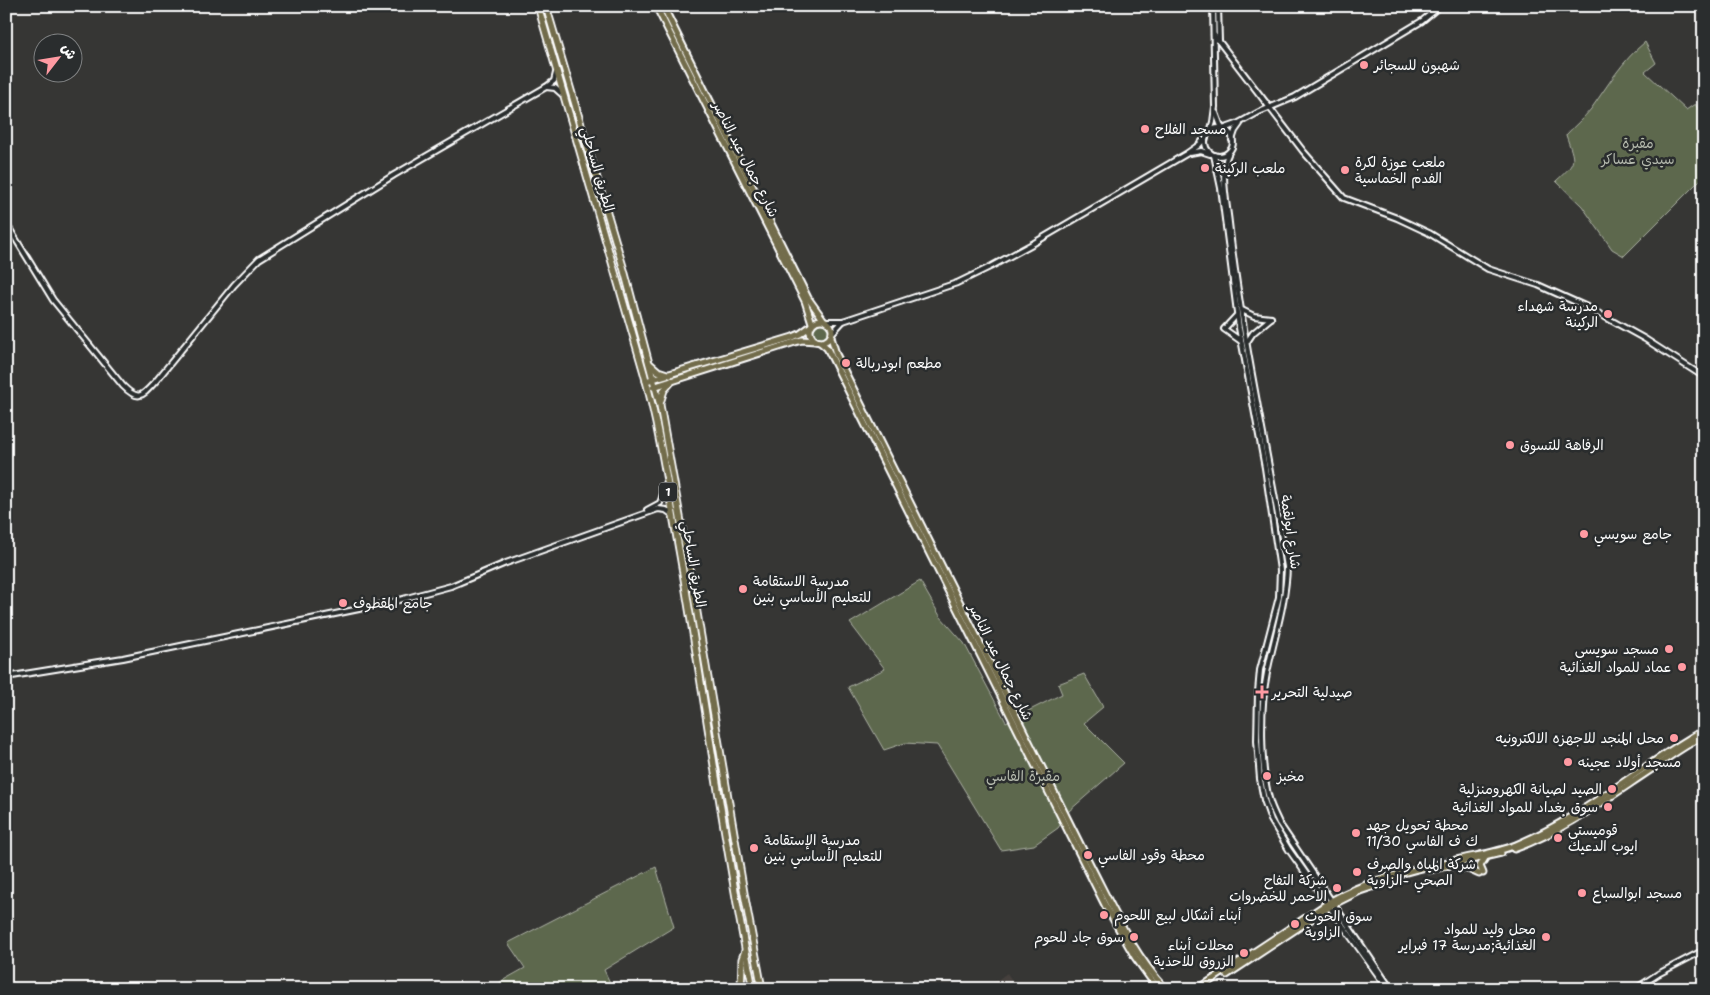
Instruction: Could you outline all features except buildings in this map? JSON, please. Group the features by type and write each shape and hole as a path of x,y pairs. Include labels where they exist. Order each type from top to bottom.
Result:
{"highway":[{"name":"الطريق الساحلي","path":"538,6 647,385 673,515 745,951 753,989"},
{"name":"الطريق الساحلي","path":"546,6 621,260 660,405 762,989"},
{"path":"650,364 671,378 664,390 660,405"},
{"path":"687,597 694,595"},
{"path":"742,989 742,959 745,951"}],"main road":[{"name":"شارع جمال عبد الناصر","path":"656,6 805,301 812,325"},
{"name":"شارع جمال عبد الناصر","path":"664,6 808,298 825,320"},
{"path":"647,385 653,379 671,378 802,340 824,342 832,334 832,328 825,320 815,321 800,334 793,337 671,378 655,386 647,385"},
{"path":"812,325 810,334 818,342"},
{"name":"شارع جمال عبد الناصر","path":"832,334 836,354 1102,888 1132,944 1151,972 1166,989"},
{"name":"شارع جمال عبد الناصر","path":"818,342 827,348 832,356 1105,905 1135,956 1158,989"},
{"path":"1205,989 1346,893 1382,879 1509,847 1547,831 1704,730"},
{"path":"1198,989 1330,904 1396,878 1451,866 1529,844 1591,809 1704,736"},
{"path":"1451,866 1481,874 1481,863 1486,857"}],"street":[{"path":"825,320 843,321 973,276 1034,243 1199,145 1210,132 1215,107 1213,6"},
{"path":"1218,6 1219,41"},
{"path":"1210,132 1244,121 1270,107 1295,97 1422,21 1440,6"},
{"path":"1214,36 1303,151 1344,198 1397,218 1429,233 1488,269 1538,285 1587,307 1645,339 1704,377"},
{"path":"6,223 67,319 123,386 131,394 141,396 156,381 234,285 259,259 272,249 394,175 546,87 554,81 556,68"},
{"path":"546,87 555,88 564,96"},
{"path":"1215,107 1222,129 1229,133 1232,140"},
{"path":"1186,154 1201,151 1222,156 1229,152 1237,128 1244,121"},
{"path":"1206,137 1206,147 1213,154"},
{"name":"شارع ابولقمة","path":"1229,152 1225,161 1225,178 1233,255 1287,567 1284,597 1266,675 1262,730 1266,782 1270,802 1279,823 1330,904"},
{"name":"شارع ابولقمة","path":"1213,154 1218,169 1241,341 1266,478 1280,570 1279,597 1260,670 1257,741 1260,779 1264,800 1271,820 1289,850 1330,904"},
{"path":"1242,310 1254,316 1270,318 1253,333 1247,342"},
{"path":"1237,314 1224,329 1241,341"},
{"path":"832,334 843,321"},
{"path":"634,516 660,503 667,484"},
{"path":"6,677 123,658 388,603 451,586 506,563 634,516 662,508 673,515"},
{"path":"1330,904 1389,989"},
{"path":"1635,989 1658,974 1704,950"}],"shaded area":[{"path":"1007,973 1018,989 985,989"}],"green space":[{"name":"مقبرة سيدي عساكر","path":"1645,42 1656,63 1645,72 1686,110 1695,104 1704,117 1704,176 1624,256 1612,249 1582,206 1556,181 1573,161 1566,135 1588,112 1622,65"},
{"path":"821,321 828,324 831,331 828,338 821,341 814,338 811,331 814,324"},
{"name":"مقبرة الفاسي","path":"920,581 940,616 964,643 1006,722 1062,694 1058,684 1084,674 1103,707 1084,723 1124,763 1069,811 1058,828 1034,845 1001,850 937,745 905,743 884,750 848,687 885,669 850,623"},
{"path":"656,867 674,927 604,970 613,989 501,989 500,982 525,968 508,943"}],"place":[{"name":"شهبون للسجائر","path":"1364,65"},
{"name":"مسجد الفلاح","path":"1145,129"},
{"name":"ملعب الركينة","path":"1205,168"},
{"name":"ملعب عوزة لكرة الفدم الخماسية","path":"1345,170"},
{"name":"مدرسة شهداء الركينة","path":"1608,314"},
{"name":"مطعم ابودربالة","path":"846,363"},
{"name":"الرفاهة للتسوق","path":"1510,445"},
{"name":"جامع سويسي","path":"1584,534"},
{"name":"مدرسة الاستقامة للتعليم الأساسي بنين","path":"743,589"},
{"name":"جامع المقطوف","path":"343,603"},
{"name":"مسجد سويسي","path":"1669,649"},
{"name":"عماد للمواد الغذائية","path":"1682,667"},
{"name":"صيدلية التحرير","path":"1262,692"},
{"name":"محل المنجد للاجهزه الالكترونيه","path":"1674,738"},
{"name":"مسجد أولاد عجينه","path":"1568,762"},
{"name":"مخبز","path":"1267,776"},
{"name":"الصيد لصيانة الكهرومنزلية","path":"1612,789"},
{"name":"سوق بغداد للمواد الغذائية","path":"1608,807"},
{"name":"محطة تحويل جهد 11/30 ك ف الفاسي","path":"1356,833"},
{"name":"قوميستي ايوب الدعيك","path":"1558,838"},
{"name":"مدرسة اﻹستقامة للتعليم اﻷساسي بنين","path":"754,848"},
{"name":"محطة وقود الفاسي","path":"1088,855"},
{"name":"شركة المياه والصرف الصحي -الزاوية","path":"1357,872"},
{"name":"شركة التفاح الاحمر للخضروات","path":"1337,888"},
{"name":"مسجد ابوالسباع","path":"1582,893"},
{"name":"أبناء أشكال لبيع اللحوم","path":"1104,915"},
{"name":"سوق الحوت الزاوية","path":"1295,924"},
{"name":"سوق جاد للحوم","path":"1134,937"},
{"name":"محل وليد للمواد الغذائية;مدرسة 17 فبراير","path":"1546,937"},
{"name":"محلات أبناء الزروق للاحذية","path":"1244,953"}]}
